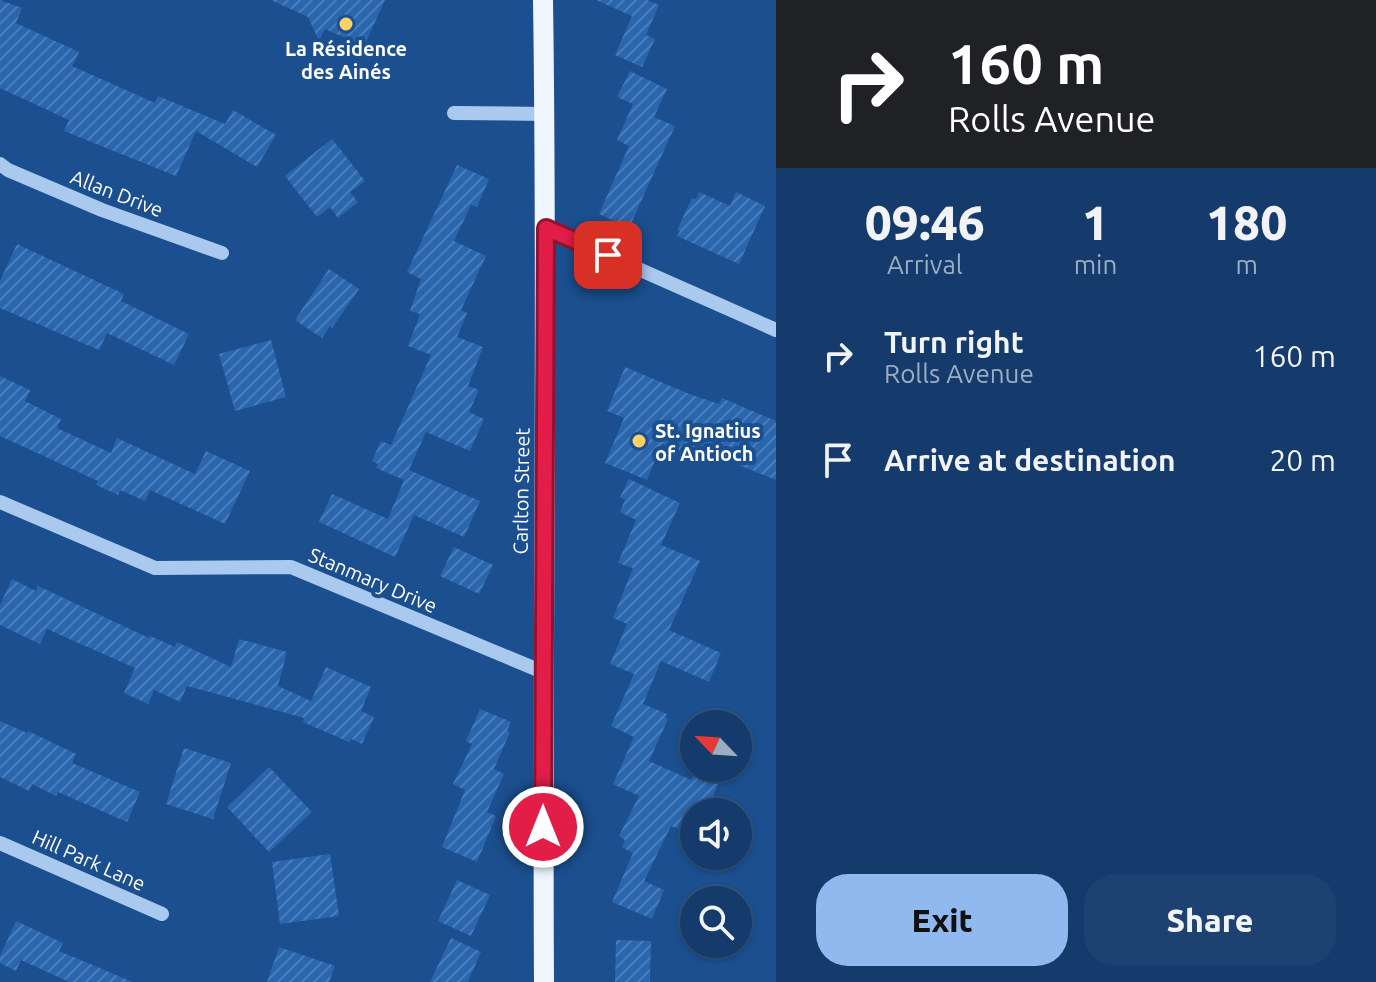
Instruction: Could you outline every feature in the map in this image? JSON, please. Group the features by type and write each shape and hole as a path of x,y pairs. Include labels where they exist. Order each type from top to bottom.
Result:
{"main road":[{"name":"Carlton Street","path":"543,0 546,228 544,982"}],"street":[{"path":"454,113 545,114"},
{"name":"Allan Drive","path":"0,164 102,210 222,253"},
{"path":"546,228 776,330"},
{"name":"Stanmary Drive","path":"0,502 155,568 291,567 543,672"},
{"name":"Hill Park Lane","path":"0,843 162,914"}],"building":[{"path":"0,0 22,8 16,23 79,52 72,66 155,103 158,96 225,124 233,110 276,135 257,167 196,131 176,176 64,131 69,120 0,88"},
{"name":"La Résidence des Ainés","path":"271,0 385,0 364,46 325,29 319,41 308,17"},
{"path":"596,0 647,0 659,5 646,35 655,39 642,67 615,55 632,16"},
{"path":"630,71 667,89 654,117 675,126 629,228 599,214 629,146 617,140 633,104 617,97"},
{"path":"332,139 365,181 350,192 358,202 338,218 330,207 317,217 285,176"},
{"path":"457,165 489,179 477,207 471,205 454,241 486,256 461,310 467,313 457,337 483,347 468,386 479,390 469,412 484,419 470,451 426,432 409,470 480,501 464,537 414,515 395,557 319,522 332,494 388,519 404,480 376,468 378,464 372,461 381,441 391,445 431,355 408,346 420,314 410,311 421,279 407,272"},
{"path":"699,192 730,206 736,192 765,206 739,264 677,236 692,198 696,199"},
{"path":"17,244 124,294 121,301 189,334 174,365 107,333 99,350 0,308 0,281"},
{"path":"329,269 359,289 322,338 295,320"},
{"path":"271,340 286,397 235,411 219,354"},
{"path":"625,367 692,395 719,404 722,398 776,421 776,480 707,452 703,462 662,444 647,480 605,463 624,418 607,411"},
{"path":"0,376 30,390 25,401 61,419 57,428 111,453 117,438 195,474 206,451 250,471 225,524 150,490 145,501 120,490 118,495 96,485 98,481 0,436"},
{"path":"629,479 680,503 661,545 700,561 669,630 721,653 709,682 661,661 643,704 667,714 665,717 668,719 649,761 680,775 680,782 719,782 712,798 680,798 680,830 671,826 644,881 664,890 652,919 612,902 633,853 622,847 625,840 619,836 639,796 613,784 634,737 611,726 634,674 610,664 627,624 613,618 633,568 618,563 636,520 620,512 625,500 620,497"},
{"path":"454,547 493,565 479,594 440,576"},
{"path":"12,579 36,591 38,586 149,638 175,647 177,642 231,667 239,639 287,652 278,686 311,701 326,667 371,687 361,711 374,717 362,744 351,739 349,742 303,722 304,718 187,686 180,702 154,690 148,704 124,693 135,668 47,629 40,644 0,625 0,605"},
{"path":"480,709 511,722 507,731 510,732 494,769 504,774 487,812 496,816 477,862 442,847 465,790 453,784 472,744 466,741"},
{"path":"0,721 76,754 72,763 140,792 127,822 58,792 56,796 32,784 29,791 0,777"},
{"path":"184,748 231,763 213,819 166,804"},
{"path":"269,767 312,812 269,852 227,807"},
{"path":"330,854 339,916 280,924 272,862"},
{"path":"457,880 490,895 471,936 438,921"},
{"path":"16,921 63,943 59,951 133,982 69,982 21,960 16,971 0,963 0,956"},
{"path":"451,938 481,952 468,982 430,982"},
{"path":"616,940 651,941 650,982 615,982"},
{"path":"279,947 335,966 329,982 267,982"}],"place":[{"name":"La Résidence des Ainés","path":"346,24"},
{"name":"St. Ignatius of Antioch","path":"639,441"}],"route":[{"path":"543,827 546,228 608,255"}]}
